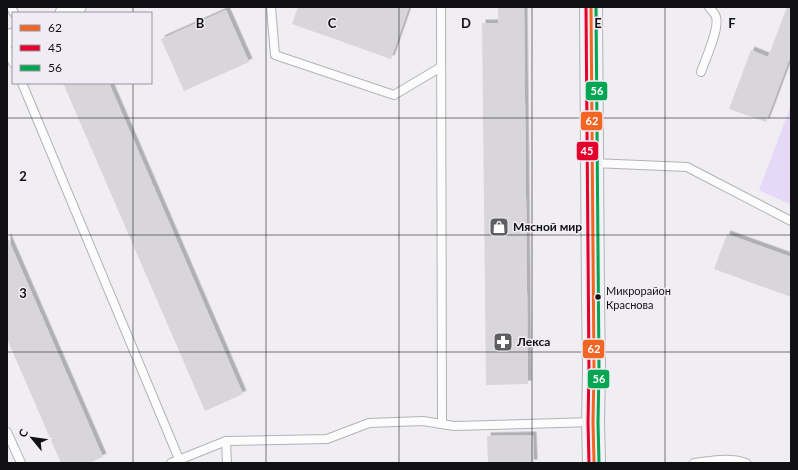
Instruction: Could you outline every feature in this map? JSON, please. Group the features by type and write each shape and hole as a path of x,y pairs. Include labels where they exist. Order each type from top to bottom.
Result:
{"main road":[{"path":"591,7 594,463"}],"street":[{"path":"66,12 77,7"}],"lane":[{"path":"271,7 275,55 394,95 441,68"},
{"path":"441,7 442,424"},
{"path":"701,72 717,24 717,18 709,7"},
{"path":"7,48 12,60"},
{"path":"22,84 179,459"},
{"path":"592,163 687,167 791,221"},
{"path":"171,463 226,441 327,439 369,423 423,422 454,426 593,422"},
{"path":"7,432 21,463"},
{"path":"226,441 227,463"},
{"path":"694,463 725,460 746,463"}],"shaded area":[{"path":"791,105 791,205 759,190"}],"building":[{"path":"298,7 409,7 391,59 292,24"},
{"path":"498,7 524,7 528,384 486,385 482,23 498,23"},
{"path":"787,7 791,7 791,55 766,122 729,109 751,50 768,57"},
{"path":"226,10 249,62 184,91 161,39"},
{"path":"63,84 109,84 243,394 205,411"},
{"path":"727,234 791,257 791,297 714,269"},
{"path":"7,236 103,457 89,463 61,463 7,339"},
{"path":"533,435 534,463 488,463 487,436"}],"transit line":[{"name":"45","path":"586,7 589,463"},
{"name":"62","path":"591,7 594,463"},
{"name":"56","path":"596,7 599,463"}],"place":[{"name":"Мясной мир","path":"499,227"},
{"name":"Микрорайон Краснова","path":"598,297"},
{"name":"Лекса","path":"503,342"}]}
